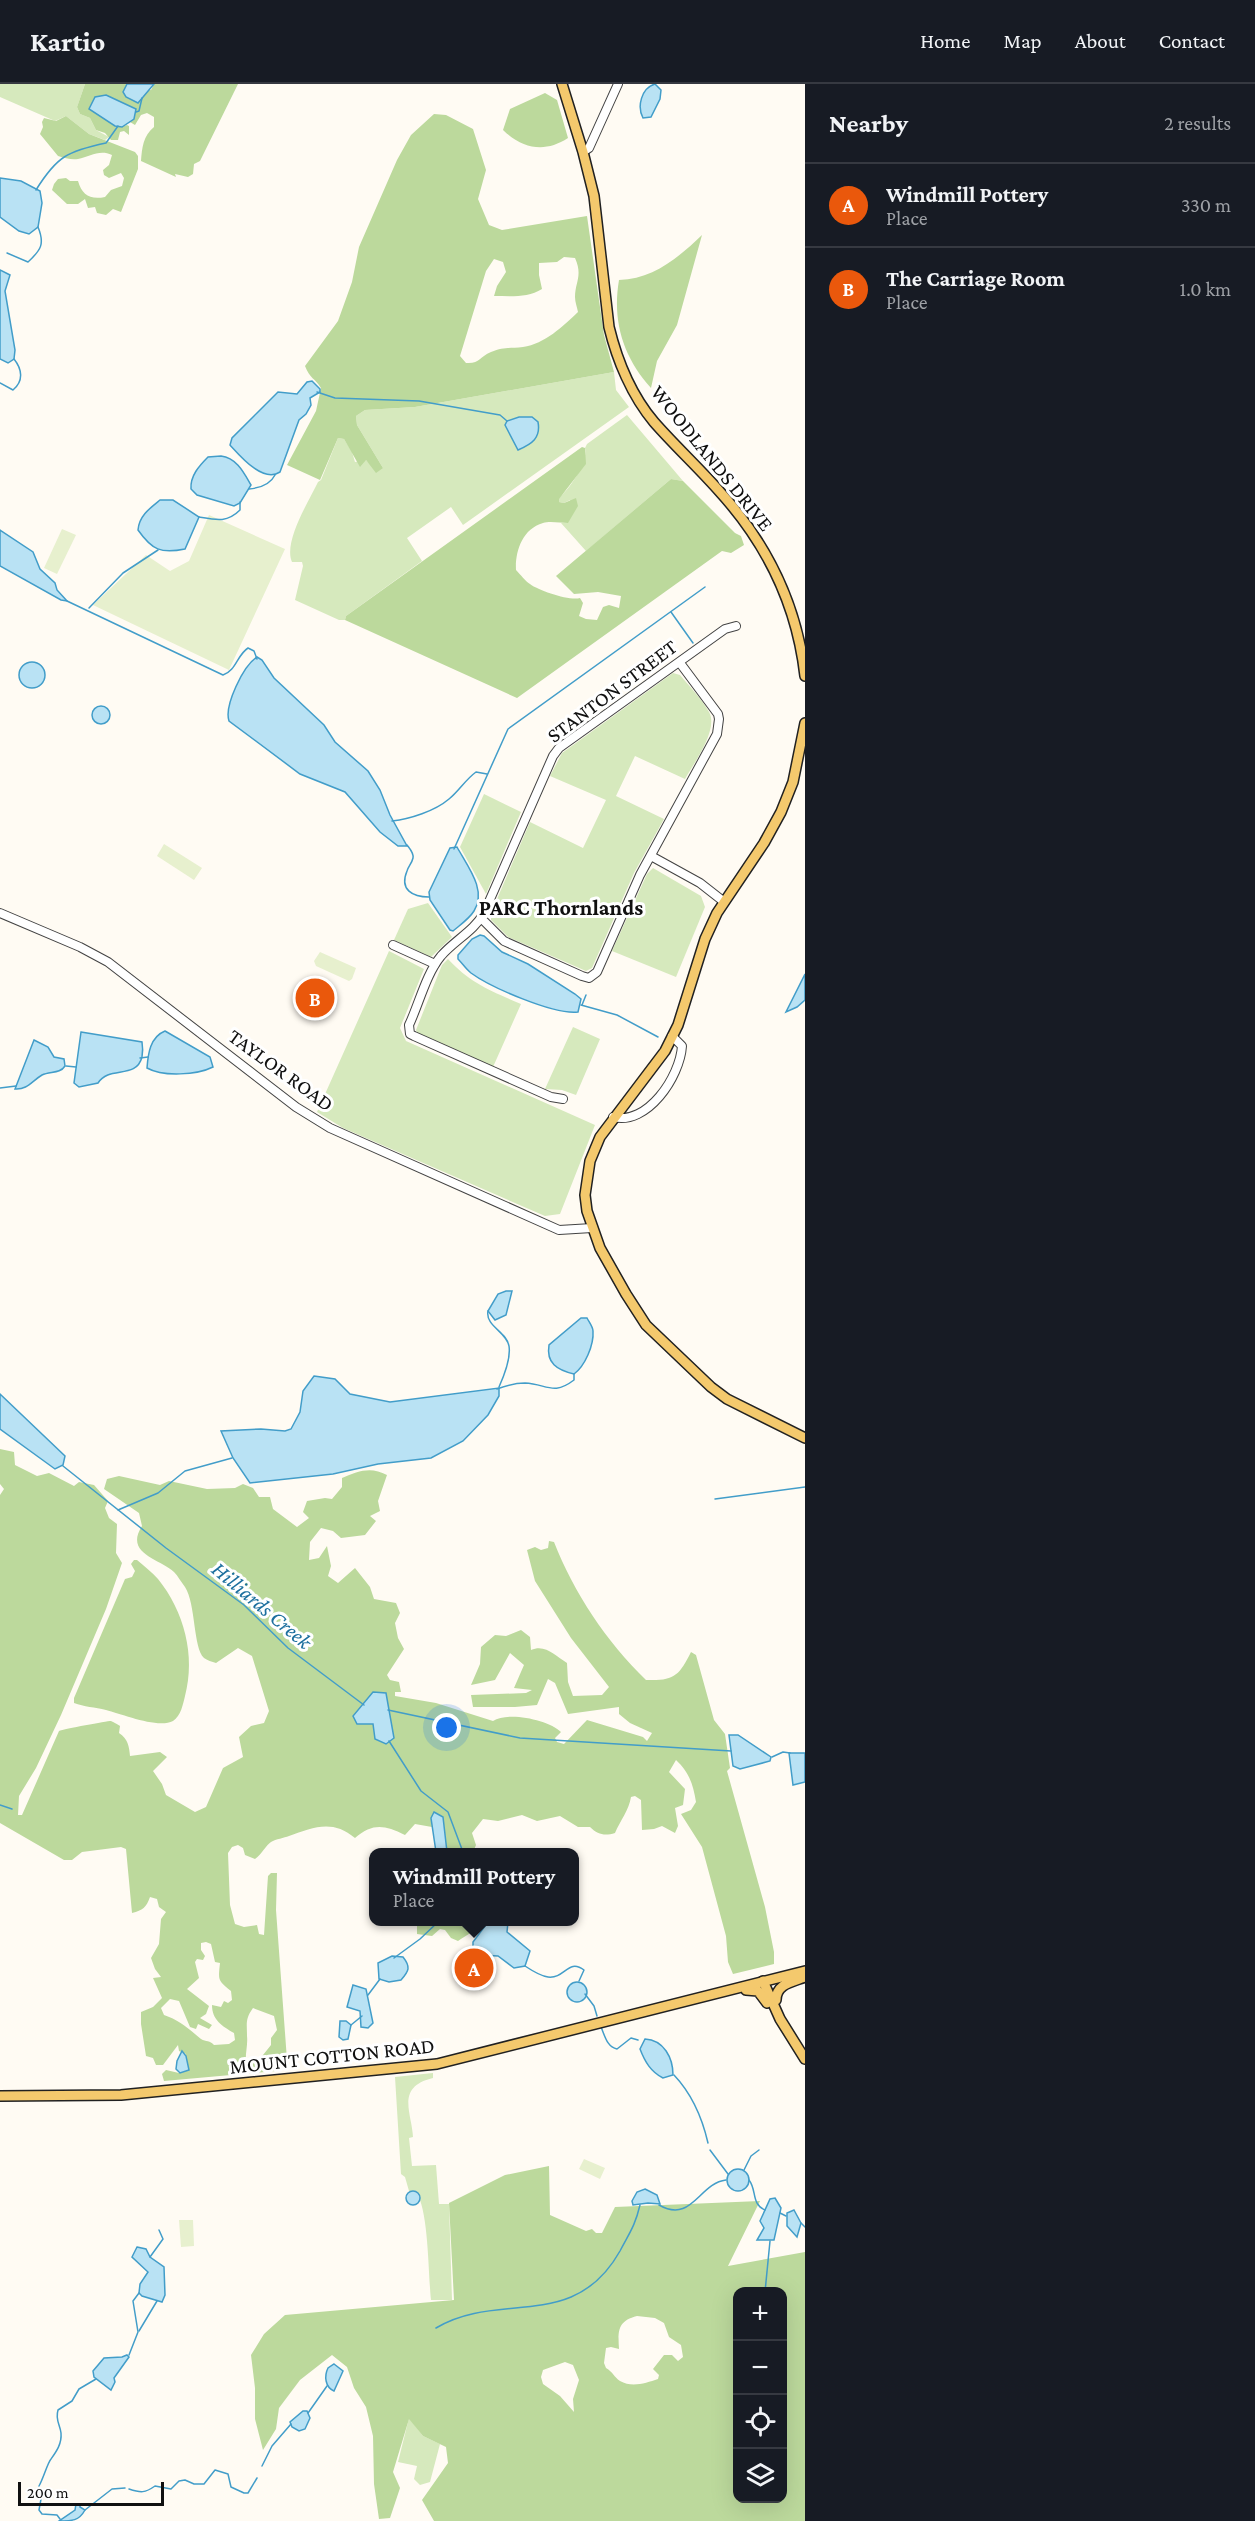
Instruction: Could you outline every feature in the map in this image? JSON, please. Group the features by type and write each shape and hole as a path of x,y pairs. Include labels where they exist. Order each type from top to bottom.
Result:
{"main road":[{"name":"WOODLANDS DRIVE","path":"562,84 584,152 594,196 609,327 614,348 626,376 653,421 721,493 765,552 780,579 793,615 802,648 805,676"},
{"path":"805,723 795,772 781,812 764,843 723,901 705,939 672,1036 653,1069 613,1117 596,1145 587,1174 585,1195 592,1228 626,1294 646,1325 711,1387 727,1399 805,1438"},
{"name":"MOUNT COTTON ROAD","path":"661,2007 746,1990 805,1971"},
{"path":"776,2000 777,1993 783,1985 805,1976"},
{"name":"MOUNT COTTON ROAD","path":"0,2096 122,2095 412,2068 455,2061 661,2007 805,1976"},
{"path":"766,1983 776,2000 782,2021"},
{"path":"766,1983 782,2021 805,2060"},
{"path":"746,1990 759,1992 782,2021"}],"street":[{"path":"584,152 589,148 618,84"},
{"name":"STANTON STREET","path":"563,1099 551,1097 410,1034 409,1025 435,964 481,918 553,756 559,748 725,629 736,626"},
{"path":"481,918 504,941 589,978 597,972 640,875 713,742 719,725 718,714 680,663"},
{"path":"651,856 700,883 723,901"},
{"name":"TAYLOR ROAD","path":"0,912 80,947 108,962 296,1107 330,1128 559,1230 592,1228"},
{"path":"393,945 435,964"},
{"path":"613,1117 624,1119 632,1116 658,1098 669,1085 682,1054 682,1046 672,1036"}],"green space":[{"path":"0,84 85,84 77,107 80,114 90,118 96,130 109,137 105,140 89,134 66,116 55,121 0,97"},
{"path":"85,84 127,84 123,93 151,90 154,84 238,84 200,161 194,164 193,174 188,177 175,174 176,177 141,161 145,138 154,127 154,117 147,113 141,115 135,125 130,122 134,119 122,127 129,126 129,135 124,131 120,132 118,140 111,140 105,133 96,130 90,118 80,114 77,107"},
{"path":"545,93 557,100 568,138 551,146 534,147 518,141 503,130 510,109"},
{"path":"434,114 446,115 473,129 486,170 478,199 489,225 502,230 587,216 604,335 614,372 415,407 365,410 356,416 357,425 383,468 376,473 366,460 360,467 344,439 338,438 320,480 287,465 316,411 321,388 305,366 338,321 352,282 359,247 397,160 411,135","holes":["564,257 575,258 578,270 575,292 578,312 553,334 539,342 523,347 500,349 477,361 466,363 460,356 486,271 494,259 503,262 506,272 494,296 513,296 531,294 542,289 539,263 557,262"]},
{"path":"66,116 89,134 135,152 138,156 138,169 121,212 113,209 106,215 97,213 95,207 88,208 85,199 78,204 67,204 52,190 58,179 66,178 70,181 78,181 84,193 91,197 105,197 111,190 122,186 124,178 121,173 109,178 104,175 103,170 109,165 112,155 107,153 75,159 58,156 40,134 43,127 42,122 44,118 56,121"},
{"path":"702,235 677,325 657,361 651,388 633,364 622,338 617,310 619,280 643,276 664,266"},
{"path":"614,372 616,390 629,407 463,525 451,507 407,538 422,561 346,616 345,620 339,620 295,600 303,566 302,562 292,562 291,544 298,522 321,480 338,438 344,439 355,462 366,460 371,465 383,468 357,425 356,416 365,410 415,407"},
{"path":"627,415 683,481 671,479 586,551 561,523 568,523 570,500 564,503 559,502 559,498 573,482 581,468 587,444"},
{"path":"582,447 585,448 586,464 559,499 559,502 564,503 576,498 578,506 568,523 546,522 530,530 521,542 516,563 516,570 534,587 562,597 580,598 583,603 579,616 597,620 603,607 609,605 619,608 621,596 598,592 574,594 556,576 671,479 683,481 735,533 741,536 744,545 731,553 722,551 517,698 345,620 346,616"},
{"path":"209,515 285,549 229,670 93,605 146,555 170,571 189,561"},
{"path":"62,529 76,535 57,574 44,568"},
{"path":"673,673 680,675 703,702 709,712 711,727 704,746 685,779 635,756 616,796 664,819 634,873 592,968 586,971 508,937 491,920 491,913 530,822 583,848 606,800 550,776 562,753"},
{"path":"484,794 521,812 486,894 460,847"},
{"path":"164,844 202,868 194,880 157,856"},
{"path":"653,868 701,896 705,907 676,977 612,951 647,874"},
{"path":"428,903 452,937 431,957 394,940 408,909"},
{"path":"389,951 424,969 400,1028 406,1041 595,1125 560,1214 545,1216 343,1128 317,1112"},
{"path":"320,952 356,968 352,979 349,981 316,966 314,961"},
{"path":"448,959 473,980 521,1004 493,1067 417,1033 416,1030 442,965"},
{"path":"573,1027 600,1039 576,1095 562,1090 545,1089"},
{"path":"0,1449 14,1452 15,1465 37,1476 49,1473 74,1486 79,1482 94,1485 108,1501 105,1508 109,1518 117,1524 116,1553 122,1563 106,1609 61,1715 36,1768 19,1796 18,1815 22,1815 59,1731 111,1721 120,1726 119,1733 127,1743 130,1756 160,1752 167,1757 153,1771 166,1795 195,1812 206,1807 223,1768 243,1757 239,1737 251,1726 264,1723 269,1711 252,1656 238,1648 216,1663 204,1658 200,1653 189,1595 185,1587 174,1572 146,1555 141,1549 137,1543 142,1526 139,1513 104,1489 107,1479 119,1476 160,1485 169,1481 207,1489 235,1488 243,1484 253,1488 259,1497 270,1497 273,1509 297,1527 309,1518 303,1512 307,1501 332,1499 342,1487 342,1478 370,1470 381,1472 387,1475 378,1501 380,1511 370,1516 376,1521 365,1535 341,1538 333,1531 321,1528 310,1542 309,1560 319,1558 327,1546 331,1566 328,1576 338,1583 355,1568 370,1587 374,1599 396,1603 400,1613 395,1623 398,1638 404,1649 387,1675 390,1680 399,1682 401,1692 395,1692 395,1696 436,1703 493,1721 508,1717 528,1718 547,1724 561,1732 555,1738 557,1742 564,1744 587,1720 643,1737 647,1741 652,1733 630,1723 619,1714 619,1707 568,1714 555,1683 548,1679 537,1705 473,1707 471,1695 526,1693 532,1690 514,1688 524,1665 510,1653 495,1680 471,1685 480,1664 481,1647 495,1635 506,1636 521,1630 530,1637 531,1650 546,1650 567,1663 568,1682 573,1696 602,1695 609,1687 571,1638 535,1581 527,1550 535,1547 541,1550 548,1548 549,1541 554,1542 571,1580 592,1616 646,1680 669,1678 679,1672 691,1652 696,1655 714,1720 725,1734 730,1768 727,1771 765,1907 774,1952 774,1964 733,1974 728,1962 726,1936 702,1847 681,1814 691,1810 696,1802 690,1779 676,1760 669,1772 685,1789 683,1805 675,1808 678,1826 675,1833 662,1826 642,1830 641,1800 635,1796 631,1797 615,1833 602,1834 590,1827 578,1827 560,1816 537,1821 522,1815 498,1821 483,1819 472,1833 475,1848 447,1848 443,1817 431,1818 432,1827 415,1824 405,1835 379,1827 367,1830 355,1838 339,1828 323,1826 271,1842 255,1859 245,1855 243,1848 238,1845 232,1847 228,1853 230,1905 235,1924 244,1927 257,1925 259,1934 264,1935 268,1876 271,1873 277,1873 276,1910 287,2060 283,2068 276,2071 164,2081 162,2074 166,2070 179,2073 186,2054 179,2051 178,2045 163,2065 156,2065 153,2058 146,2056 141,2012 153,2007 162,1998 153,1978 161,1977 151,1958 159,1944 161,1919 166,1912 159,1907 157,1899 150,1897 144,1908 132,1913 126,1849 121,1847 82,1852 72,1860 64,1860 0,1823 0,1495 4,1489 0,1484","holes":["201,1943 211,1944 215,1962 220,1963 220,1980 231,1991 232,2000 228,2003 224,2001 221,2007 212,2005 216,2019 234,2033 235,2040 229,2044 214,2045 201,2039 179,2022 164,2015 161,2008 170,1999 179,2001 190,2027 196,2029 198,2024 209,2029 212,2025 200,2018 206,2014 209,2006 187,1989 199,1978 195,1962 197,1959 203,1960 205,1956 201,1950","253,2008 274,2016 277,2030 271,2038 271,2045 259,2060 246,2063 247,2022"]},
{"path":"134,1560 153,1574 167,1592 175,1605 185,1634 189,1665 185,1696 178,1716 166,1723 149,1722 74,1703 74,1698 125,1579 132,1577 135,1571 131,1564"},
{"path":"417,1926 481,1926 458,1941 451,1938 445,1930 440,1929 432,1936 417,1934"},
{"path":"433,2073 433,2078 421,2082 410,2094 408,2102 413,2137 409,2138 412,2166 436,2165 439,2204 449,2204 452,2300 431,2300 423,2213 416,2191 409,2191 405,2177 401,2174 395,2077"},
{"path":"584,2159 605,2168 600,2179 579,2169"},
{"path":"549,2166 550,2215 586,2231 592,2229 596,2233 602,2233 615,2207 760,2201 728,2266 805,2252 805,2521 434,2521 422,2500 448,2463 446,2447 423,2436 409,2419 393,2472 400,2488 390,2518 379,2519 374,2484 373,2436 366,2407 354,2388 347,2367 332,2355 300,2380 279,2408 276,2429 263,2450 255,2419 255,2388 251,2355 264,2334 285,2315 454,2300 449,2203 505,2175","holes":["637,2316 655,2318 664,2323 669,2337 681,2345 683,2357 678,2361 672,2355 664,2355 653,2369 659,2375 658,2379 639,2384 625,2383 606,2368 604,2363 606,2348 619,2349 620,2328 630,2318","565,2362 573,2365 579,2380 573,2399 574,2412 560,2396 543,2384 541,2377 543,2370"]},
{"path":"179,2220 193,2220 194,2246 181,2247"},
{"path":"409,2418 423,2436 440,2444 430,2482 420,2485 414,2479 417,2466 398,2462"}],"water":[{"path":"127,84 154,84 138,103 126,97 123,92"},
{"path":"655,84 661,90 660,99 651,117 643,118 640,103 643,94 646,89"},
{"path":"106,95 136,109 134,119 122,127 115,126 89,109 95,97"},
{"path":"0,178 21,181 40,191 42,203 38,227 29,234 19,231 0,217"},
{"path":"0,270 10,275 5,291 15,350 14,359 8,363 0,359"},
{"path":"312,381 320,392 310,398 311,405 299,420 280,472 267,474 253,467 230,445 232,438 278,392 297,394 307,382"},
{"path":"519,417 532,417 538,422 539,428 534,440 518,450 505,425 507,421"},
{"path":"221,456 236,463 251,485 240,503 234,506 197,495 191,489 194,476 201,464 208,457"},
{"path":"160,500 173,500 199,517 185,549 170,551 158,549 148,542 138,530 143,516"},
{"path":"0,530 33,552 40,569 55,583 57,590 67,601 61,600 0,566"},
{"path":"257,657 262,660 274,678 324,725 335,742 368,771 380,790 390,815 407,846 398,846 380,832 345,792 300,774 229,721 229,706 236,687 246,669"},
{"path":"32,662 41,666 45,675 41,684 32,688 23,684 19,675 23,666"},
{"path":"101,706 107,709 110,715 107,721 101,724 95,721 92,715 95,709"},
{"path":"457,847 475,879 478,895 474,911 453,931 450,930 430,900 429,892 450,848"},
{"path":"480,935 502,952 528,964 575,994 581,999 578,1012 567,1012 539,1005 492,985 471,973 458,959 458,955 472,939"},
{"path":"805,974 805,1000 786,1012"},
{"path":"165,1031 210,1057 213,1067 180,1074 162,1073 147,1068 153,1042"},
{"path":"81,1032 142,1042 143,1050 139,1064 128,1071 109,1075 98,1083 79,1087 74,1083"},
{"path":"34,1040 48,1047 54,1057 64,1059 65,1066 60,1070 42,1075 26,1087 15,1089"},
{"path":"512,1291 506,1315 495,1320 488,1311 498,1294"},
{"path":"581,1318 587,1318 593,1337 585,1361 574,1374 554,1365 549,1357 549,1345"},
{"path":"314,1376 335,1379 350,1394 390,1402 499,1388 499,1396 488,1415 463,1441 431,1458 378,1464 333,1474 250,1483 233,1458 221,1431 261,1429 285,1431 291,1429 300,1412 303,1391"},
{"path":"0,1394 65,1456 63,1465 55,1469 0,1429"},
{"path":"373,1692 386,1693 394,1738 386,1744 375,1739 373,1724 357,1724 353,1716"},
{"path":"729,1735 738,1735 771,1757 770,1761 740,1769 733,1766"},
{"path":"789,1753 805,1753 805,1782 793,1785"},
{"path":"434,1812 443,1817 447,1848 435,1848 431,1818"},
{"path":"485,1926 508,1926 507,1932 530,1951 525,1966 514,1968 498,1956 478,1955 473,1951 473,1942"},
{"path":"392,1956 403,1957 408,1966 406,1974 401,1980 389,1982 379,1979 378,1963"},
{"path":"577,1982 584,1985 587,1992 584,1999 577,2002 570,1999 567,1992 570,1985"},
{"path":"353,1985 366,1989 373,2023 368,2028 361,2027 360,2011 347,2007"},
{"path":"340,2021 346,2021 351,2025 348,2039 343,2040 339,2037"},
{"path":"645,2039 652,2040 666,2051 673,2075 663,2078 649,2066 640,2049"},
{"path":"182,2051 186,2056 189,2070 180,2073 176,2069"},
{"path":"738,2169 746,2172 749,2180 746,2188 738,2191 730,2188 727,2180 730,2172"},
{"path":"645,2189 657,2195 660,2204 633,2205 632,2201 637,2192"},
{"path":"410,2191 416,2191 420,2198 416,2205 410,2205 406,2201 406,2195"},
{"path":"775,2198 781,2208 774,2240 757,2240 764,2228 760,2221 770,2199"},
{"path":"794,2210 801,2223 797,2237 787,2226 787,2213"},
{"path":"137,2247 146,2249 150,2257 164,2267 165,2295 162,2302 139,2293 140,2284 148,2272 132,2257"},
{"path":"127,2355 129,2357 114,2378 115,2382 111,2390 94,2377 93,2371 104,2358"},
{"path":"334,2364 343,2371 334,2391 327,2384 326,2374 328,2368"},
{"path":"303,2411 307,2411 310,2418 305,2429 299,2431 292,2427 290,2422"},
{"path":"76,2504 80,2504 80,2507 85,2510 78,2518 59,2521 75,2510"}],"waterway":[{"path":"136,112 139,111 142,98"},
{"path":"36,190 57,162 73,152 106,143 118,126"},
{"path":"7,253 28,262 41,246 38,227"},
{"path":"0,383 13,390 19,383 20,371 14,359"},
{"path":"317,392 335,398 419,401 500,415 507,421"},
{"path":"249,489 264,485 275,475"},
{"path":"199,517 226,519 240,510 240,502"},
{"path":"89,608 123,573 158,550"},
{"path":"454,849 508,729 705,587"},
{"path":"67,601 223,675 231,670 248,648 254,651 257,659"},
{"path":"671,612 693,643"},
{"path":"392,821 430,811 453,796 476,772 487,774"},
{"path":"407,845 413,856 405,878 406,888 418,896 429,897"},
{"path":"582,1005 586,995"},
{"path":"581,1005 617,1015 658,1037"},
{"path":"140,1058 148,1057"},
{"path":"66,1066 76,1067"},
{"path":"0,1088 16,1086"},
{"path":"488,1311 490,1321 509,1346 508,1362 499,1387"},
{"path":"497,1389 525,1383 550,1388 561,1387 574,1380 574,1374"},
{"path":"118,1510 158,1493 185,1471 232,1458"},
{"name":"Hilliards Creek","path":"63,1466 166,1548 244,1605 288,1648 364,1705"},
{"path":"715,1499 805,1487"},
{"path":"388,1710 520,1738 731,1751"},
{"name":"Hilliards Creek","path":"389,1741 421,1791 448,1812 462,1848"},
{"path":"772,1757 783,1752 790,1753"},
{"path":"0,1805 12,1809"},
{"path":"394,1958 434,1926"},
{"name":"Hilliards Creek","path":"525,1966 548,1977 559,1975 570,1967 579,1967 584,1970 579,1981"},
{"path":"368,1995 380,1979"},
{"name":"Hilliards Creek","path":"585,1994 594,2006 597,2016"},
{"path":"351,2025 362,2016"},
{"path":"601,2027 607,2041 614,2048 617,2049 631,2038 638,2040"},
{"path":"674,2075 696,2106 708,2143"},
{"path":"710,2150 728,2174"},
{"path":"744,2170 751,2156 759,2150"},
{"path":"659,2205 670,2210 680,2210 695,2201 709,2188 726,2180"},
{"path":"749,2180 756,2201 765,2210"},
{"path":"436,2328 460,2317 485,2311 534,2306 558,2301 581,2292 601,2276 620,2251 634,2224 640,2205"},
{"path":"780,2213 786,2216"},
{"path":"801,2223 805,2227"},
{"path":"150,2257 163,2239 159,2230"},
{"path":"765,2287 770,2241"},
{"path":"129,2355 138,2332 133,2301 139,2293"},
{"path":"139,2331 157,2301"},
{"path":"39,2486 61,2441 58,2410 72,2401 79,2389 96,2379"},
{"path":"308,2413 327,2386"},
{"path":"262,2466 272,2446 291,2424"},
{"path":"129,2489 143,2492 155,2486 171,2489 179,2481 185,2480 194,2484 204,2484 215,2470 228,2474 231,2487 248,2493 257,2478"},
{"path":"85,2510 112,2489 125,2488"},
{"path":"41,2499 39,2510 42,2514 57,2515 60,2519"}],"place":[{"name":"The Carriage Room","path":"315,998"},
{"name":"Windmill Pottery","path":"474,1968"}],"district":[{"name":"PARC Thornlands","path":"561,907"}]}
